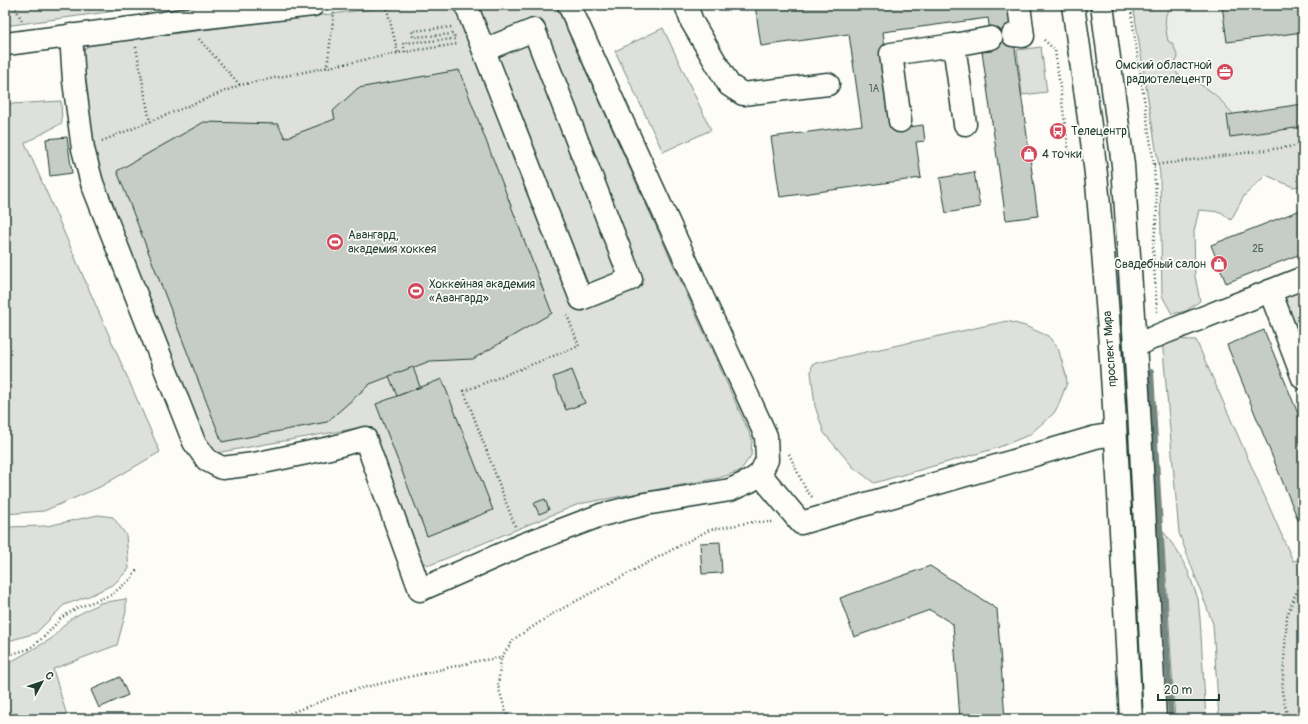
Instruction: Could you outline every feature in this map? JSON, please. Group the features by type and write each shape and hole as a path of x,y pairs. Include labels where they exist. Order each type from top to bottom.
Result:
{"main road":[{"path":"6,44 132,28 181,20 313,5"},
{"path":"466,5 581,299 631,279 534,30 484,50"},
{"path":"71,35 74,81 83,149 92,183 194,442 207,460 222,468 254,464 330,448 365,438 420,590 522,545 601,515 645,504 730,490 750,481 760,474 767,460 766,436 569,5"},
{"path":"686,5 692,22 729,85 743,94 828,84"},
{"path":"1013,35 1023,36 1019,5"},
{"name":"проспект Мира","path":"1073,5 1097,182 1111,366 1131,719"},
{"path":"1102,5 1123,165 1136,346 1154,694 1154,719"},
{"path":"900,121 891,54 991,38"},
{"path":"954,45 965,124"},
{"path":"1136,346 1159,335 1303,278"},
{"path":"1270,291 1303,378"},
{"path":"760,474 802,523 1096,437 1115,434"}],"path":[{"path":"327,68 335,5"},
{"path":"398,53 387,7 405,5"},
{"path":"1130,5 1154,165 1157,214 1153,248 1159,335"},
{"path":"181,20 240,85"},
{"path":"405,52 403,43 455,39 454,34 413,37 412,31 458,26"},
{"path":"132,28 150,122"},
{"path":"1043,34 1044,41 1055,50 1068,146 1072,161"},
{"path":"83,149 240,85 398,53 463,43"},
{"path":"1154,165 1303,145"},
{"path":"522,545 464,391 579,346 565,309"},
{"path":"508,719 498,686 501,658 514,639 554,613 709,530 753,522 802,523"},
{"path":"5,656 28,649 45,636 61,618 77,608 111,595 131,579 138,568"},
{"path":"1288,719 1282,692 1288,616 1295,596 1303,583"},
{"path":"275,719 345,692 477,661 501,658"}],"shaded area":[{"path":"5,5 159,5 5,26"},
{"name":"Хоккейная академия «Авангард»","path":"413,5 555,5 557,7 752,439 751,456 740,471 719,478 579,504 430,565 419,562 369,426 210,454 94,157 78,60 84,49 92,44"},
{"path":"1133,5 1174,5 1167,12 1165,21 1168,41 1173,44 1178,58 1173,66 1178,75 1205,87 1224,103 1237,119 1303,111 1303,186 1293,187 1266,175 1244,196 1231,220 1221,212 1199,210 1194,231 1195,276 1200,301 1186,311 1172,314 1162,296 1160,174"},
{"name":"Омский областной радиотелецентр","path":"1137,5 1303,5 1303,140 1157,157"},
{"path":"663,28 711,130 663,152 615,51"},
{"path":"1041,47 1047,92 1022,95 1017,50"},
{"path":"5,99 11,104 61,101 62,123 25,143 160,452 100,487 44,511 5,514"},
{"path":"1303,265 1303,354 1275,276"},
{"path":"1007,321 1025,326 1048,336 1058,348 1066,375 1067,383 1054,413 1029,435 997,448 874,483 853,467 824,433 815,406 811,372 812,364"},
{"path":"1162,339 1196,340 1293,561 1303,559 1303,719 1219,719 1213,624 1179,533"},
{"path":"98,515 113,517 126,535 129,569 114,584 89,596 64,605 36,633 5,642 5,527 47,526"},
{"path":"1163,531 1176,549 1188,571 1198,599 1206,719 1175,719"},
{"path":"126,599 126,612 117,645 53,669 68,719 5,719 5,665 51,639 70,619 100,603"}],"building":[{"path":"755,5 1009,5 1038,216 1006,220 982,52 993,51 988,18 883,32 896,129 923,125 925,141 916,142 921,178 780,197 771,137 862,125 849,34 761,46"},
{"path":"1222,5 1303,5 1303,32 1227,42"},
{"name":"Авангард, академия хоккея","path":"459,70 552,313 473,359 430,361 370,384 327,422 222,442 117,171 204,122 278,124 285,138 335,119 333,111 358,88"},
{"path":"1303,104 1303,127 1230,137 1227,115"},
{"path":"67,137 72,173 50,176 46,139"},
{"path":"974,172 980,207 946,213 940,178"},
{"path":"1303,209 1303,253 1226,283 1211,245"},
{"path":"1264,330 1303,426 1303,532 1227,345"},
{"path":"413,367 420,387 397,396 389,376"},
{"path":"572,370 585,403 566,410 553,377"},
{"path":"442,379 493,510 427,536 376,404"},
{"path":"545,499 549,510 539,514 534,503"},
{"path":"720,542 722,573 702,574 700,543"},
{"path":"930,566 997,609 1005,719 960,719 953,624 930,610 854,637 840,598"},
{"path":"120,677 128,695 99,708 91,690"}],"waterway":[{"path":"1151,372 1171,719"}],"place":[{"name":"Омский областной радиотелецентр","path":"1225,72"},
{"name":"Телецентр","path":"1058,131"},
{"name":"4 точки","path":"1029,154"},
{"name":"Авангард, академия хоккея","path":"335,242"},
{"name":"Свадебный салон","path":"1219,264"},
{"name":"Хоккейная академия «Авангард»","path":"416,291"}]}
